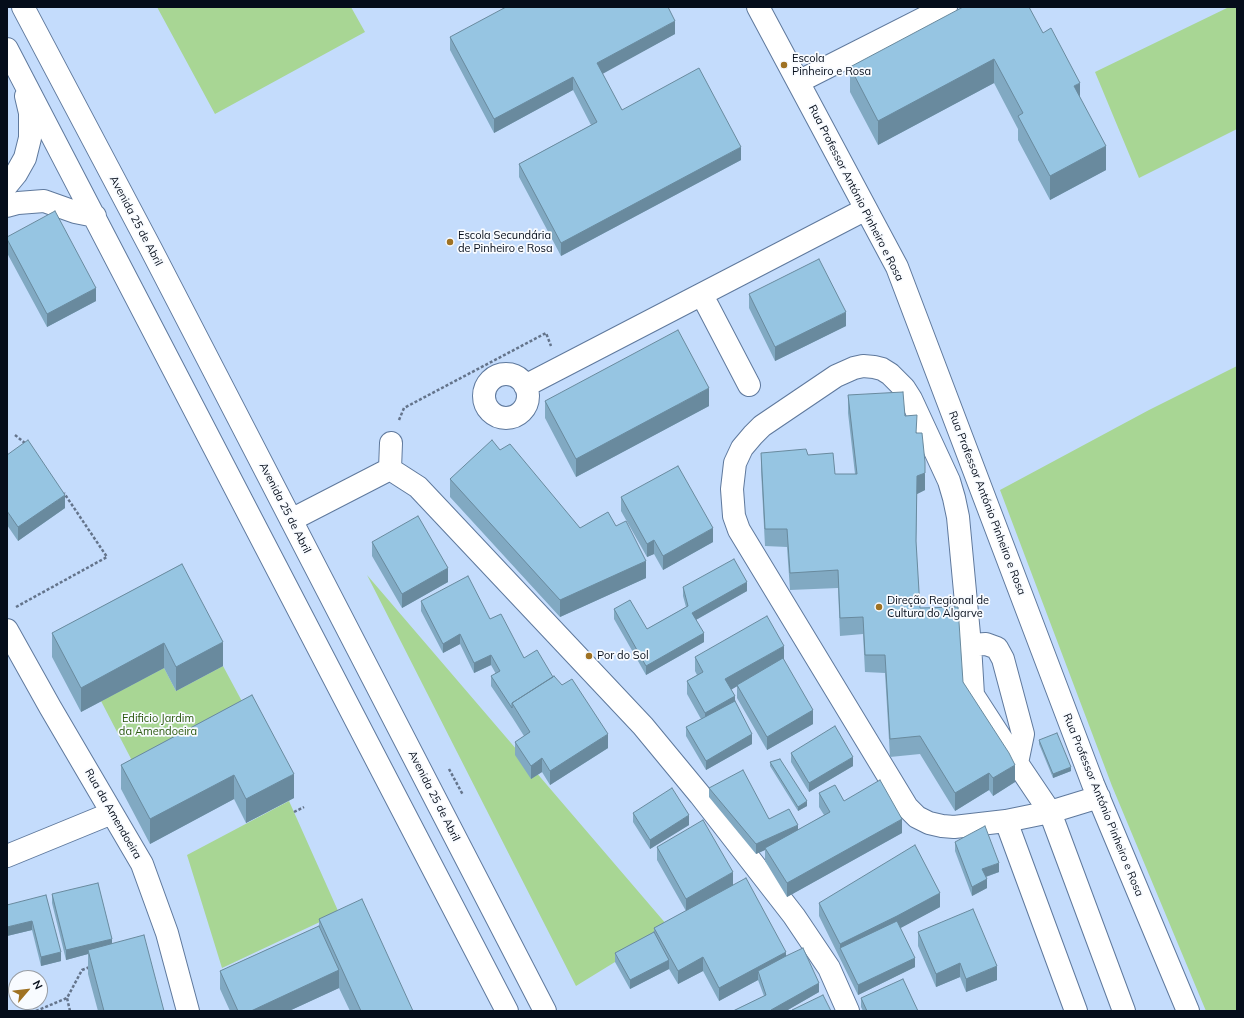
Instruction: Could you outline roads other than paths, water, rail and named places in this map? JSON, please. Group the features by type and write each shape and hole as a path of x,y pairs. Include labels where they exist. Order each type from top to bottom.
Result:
{"street":[{"name":"Avenida 25 de Abril","path":"23,7 151,249 545,1011"},
{"name":"Rua Professor António Pinheiro e Rosa","path":"758,7 897,267 1099,797 1188,1011"},
{"path":"798,82 946,7"},
{"path":"7,49 507,1011"},
{"path":"7,185 16,174 25,158 30,138 30,112 22,78"},
{"path":"7,206 18,203 44,202 75,212 95,216"},
{"path":"525,386 866,209"},
{"path":"702,295 749,385"},
{"path":"1099,797 1050,812 1006,821 954,827 929,823 917,817 907,807 739,530 734,516 732,489 735,463 742,448 752,435 762,426 836,376 854,368 863,366 882,369 890,374 904,388 911,399 949,481 958,517 970,645 973,695 1050,812 1124,1011"},
{"path":"390,470 391,443"},
{"path":"291,520 390,470"},
{"path":"390,470 418,487 642,726 700,795 794,916 828,968 848,1011"},
{"name":"Rua da Amendoeira","path":"7,630 142,864 167,933 188,1011"},
{"path":"970,645 986,644 997,648 1003,658 1023,734 1017,763"},
{"path":"7,856 112,813"},
{"path":"1006,821 1076,1011"}],"place":[{"name":"Escola Pinheiro e Rosa","path":"784,65"},
{"name":"Escola Secundária de Pinheiro e Rosa","path":"450,242"},
{"name":"Direção Regional de Cultura do Algarve","path":"879,607"},
{"name":"Por do Sol","path":"589,656"}],"park label":[{"name":"Edificio Jardim da Amendoeira","path":"158,725"}]}
